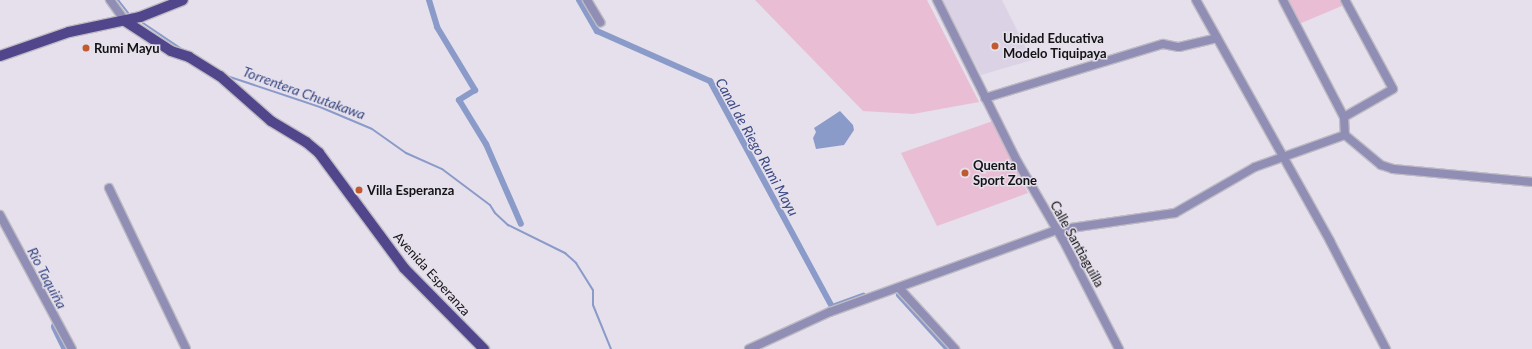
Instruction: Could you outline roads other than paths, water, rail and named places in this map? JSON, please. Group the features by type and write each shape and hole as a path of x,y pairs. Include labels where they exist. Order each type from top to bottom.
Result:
{"main road":[{"path":"0,56 69,32 132,20 183,0"},
{"name":"Avenida Esperanza","path":"132,20 171,51 189,57 220,76 271,121 306,142 319,153 404,268 484,349"}],"street":[{"path":"110,0 132,20"},
{"path":"587,0 600,22"},
{"name":"Calle Santiaguilla","path":"937,0 1017,161 1057,230 1119,349"},
{"path":"1196,0 1282,158 1330,241 1386,349"},
{"path":"1283,0 1344,117 1345,135 1381,165 1393,169 1532,182"},
{"path":"1344,117 1393,89 1345,0"},
{"path":"985,98 1163,44 1179,47 1217,38"},
{"path":"749,349 830,312 1057,230 1176,213 1254,167 1345,135"},
{"path":"109,188 186,349"},
{"path":"0,215 72,349"},
{"path":"899,288 955,349"}],"water":[{"path":"840,111 853,125 854,130 844,145 816,149 813,138 816,132 814,128"}],"waterway":[{"name":"Torrentera Chutakawa","path":"118,0 128,13"},
{"path":"429,0 437,27 475,90 459,100 486,144 521,224"},
{"name":"Canal de Riego Rumi Mayu","path":"579,0 597,31 710,81 832,307 863,296"},
{"name":"Torrentera Chutakawa","path":"143,23 183,50"},
{"name":"Torrentera Chutakawa","path":"227,76 320,107 372,129 406,153 442,169 490,205 495,213 508,225 565,253 576,263 593,290 593,305 611,349"},
{"name":"Canal de Riego Rumi Mayu","path":"899,295 948,349"},
{"name":"Río Taquiña","path":"56,326 67,349"}],"place":[{"name":"Unidad Educativa Modelo Tiquipaya","path":"995,46"},
{"name":"Rumi Mayu","path":"86,48"},
{"name":"Quenta Sport Zone","path":"965,173"},
{"name":"Villa Esperanza","path":"359,190"}]}
